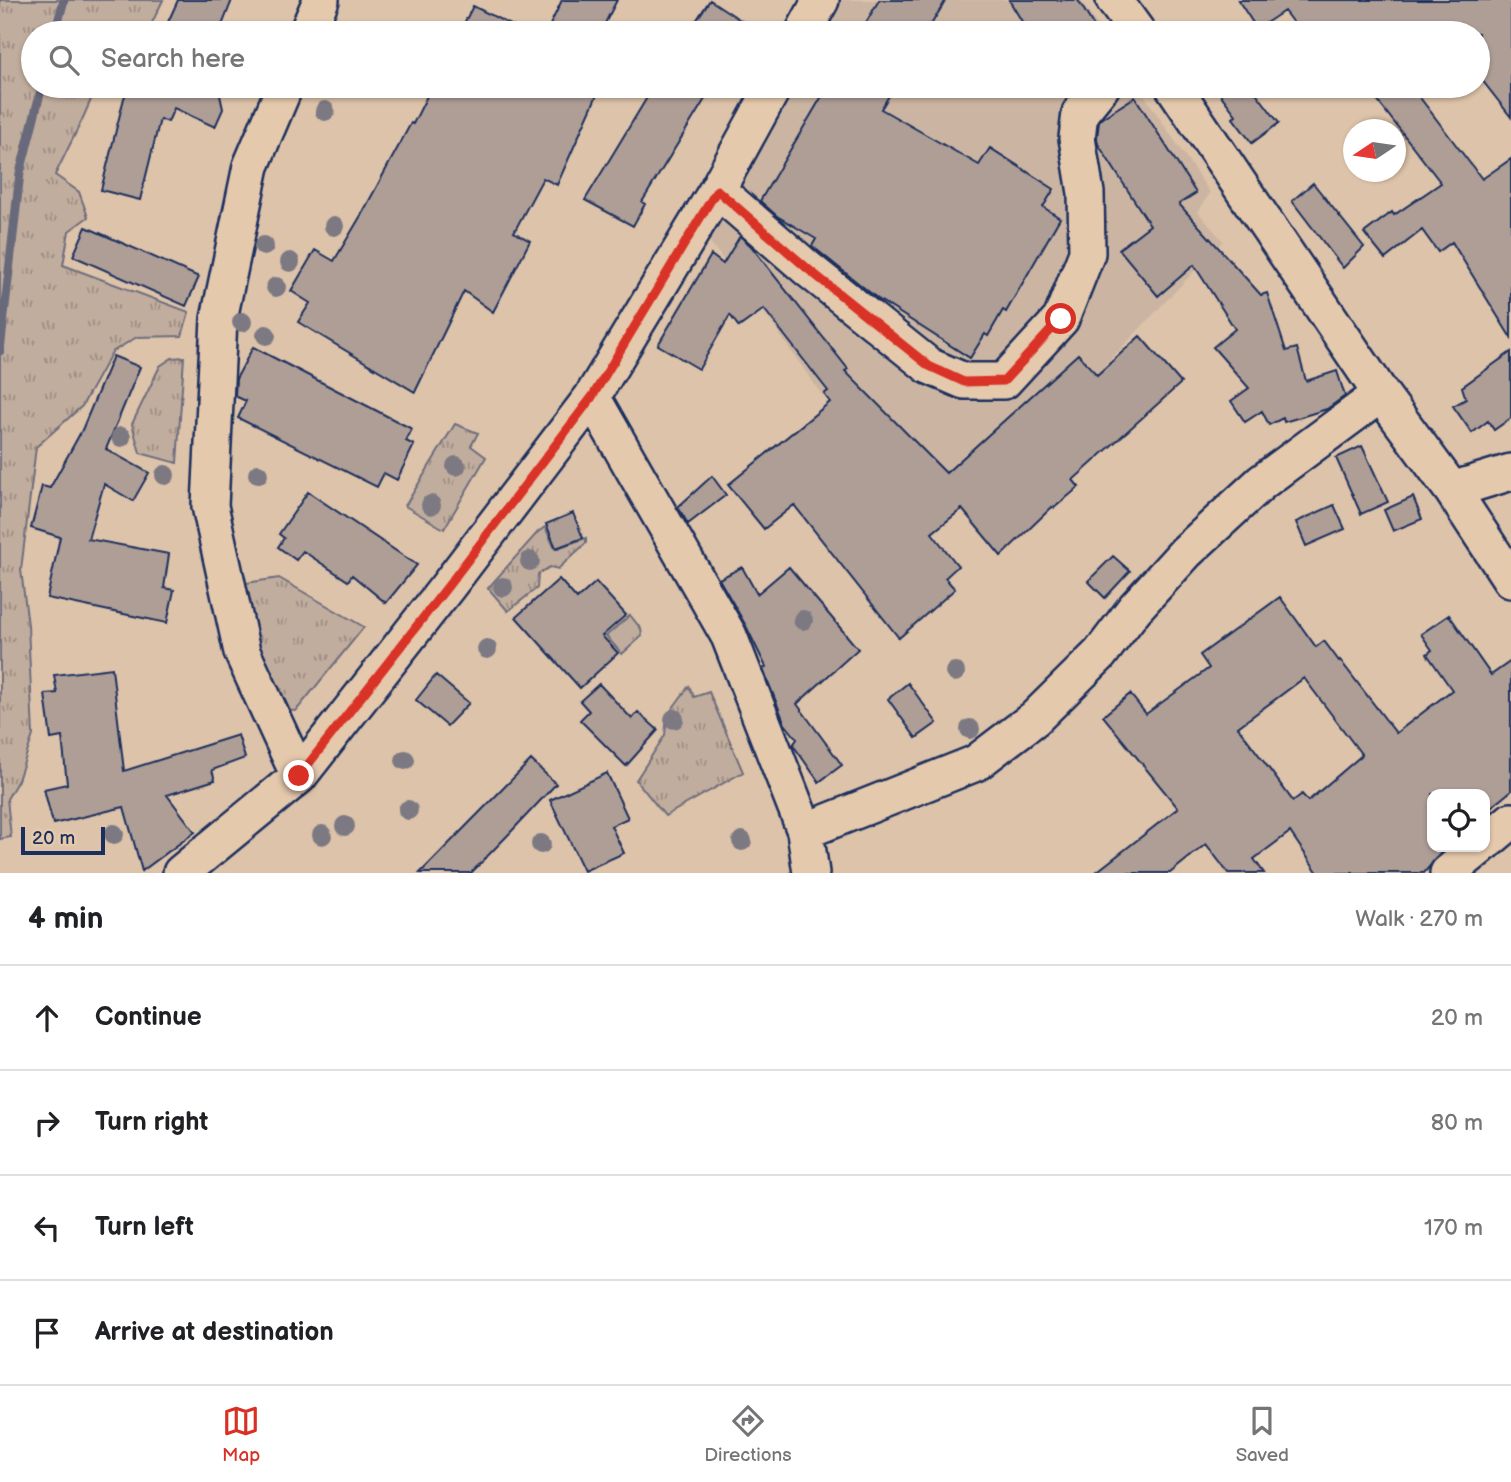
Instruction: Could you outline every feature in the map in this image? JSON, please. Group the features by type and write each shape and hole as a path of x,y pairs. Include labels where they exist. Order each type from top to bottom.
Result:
{"street":[{"path":"312,21 321,0"},
{"path":"810,21 821,0"},
{"path":"1114,0 1129,21"},
{"path":"280,98 251,166 219,319 210,506 242,652 299,776"},
{"path":"181,873 299,776 592,397 717,190 767,98"},
{"path":"717,190 808,269 929,366 964,382 1004,381 1061,319 1087,253 1086,193 1077,138 1080,113 1092,98"},
{"path":"1181,98 1381,394 1452,490 1511,580"},
{"path":"805,831 976,763 1035,718 1100,654 1135,608 1186,552 1262,482 1381,394"},
{"path":"592,397 729,636 805,831 811,873"},
{"path":"1452,490 1511,472"},
{"path":"1490,839 1511,821"},
{"path":"1448,873 1474,852"}],"shaded area":[{"path":"840,0 1080,0 1095,21 828,21"},
{"path":"784,98 1146,98 1210,193 1198,212 1223,241 1092,379 929,521 819,391 766,315 705,236"}],"green space":[{"path":"0,0 163,0 153,21 21,21 21,98 92,98 55,175 79,192 88,217 69,231 63,265 189,312 182,336 137,337 112,352 82,406 36,447 21,570 28,625 33,735 18,780 7,799 11,837 0,839"},
{"path":"184,357 177,463 140,453 132,424 160,366 172,358"},
{"path":"455,424 478,433 471,446 486,457 444,529 405,506"},
{"path":"545,527 555,549 586,538 586,543 558,569 550,567 538,574 537,588 508,611 488,588"},
{"path":"279,578 364,627 296,711 280,710 233,585"},
{"path":"630,615 641,629 642,636 622,654 606,636"},
{"path":"689,686 694,697 709,692 743,772 665,816 636,780 665,735 667,716"}],"building":[{"path":"178,0 232,0 224,21 168,21"},
{"path":"562,0 617,0 606,21 552,21"},
{"path":"710,0 742,21 696,21"},
{"path":"879,0 946,0 933,21 867,21"},
{"path":"1009,0 1078,0 1091,21 1022,21"},
{"path":"1238,0 1511,0 1511,117 1490,90 1490,21 1292,21 1284,11 1269,21 1252,21"},
{"path":"473,6 503,21 465,21"},
{"path":"124,98 221,98 223,109 215,127 174,108 168,122 160,119 140,200 101,190"},
{"path":"426,98 596,98 557,185 543,178 514,232 530,241 493,312 464,291 415,392 298,322 310,303 291,291 315,250 334,261 411,123 413,124"},
{"path":"647,98 706,98 642,202 645,204 633,226 585,200"},
{"path":"821,98 888,98 881,109 979,165 990,148 1054,189 1043,207 1060,218 1006,312 1003,310 988,336 985,334 970,358 878,299 812,246 816,239 777,216 760,201"},
{"path":"1136,98 1196,193 1179,204 1261,295 1267,293 1286,351 1297,348 1306,381 1337,371 1345,396 1327,409 1284,422 1283,418 1269,425 1262,411 1245,422 1231,401 1249,388 1213,347 1235,329 1194,265 1158,296 1119,249 1150,225 1098,144 1099,121"},
{"path":"1223,98 1260,98 1279,123 1252,143 1233,118 1236,115"},
{"path":"1375,98 1420,98 1482,179 1511,159 1511,338 1452,242 1438,252 1422,230 1385,259 1364,233 1392,212 1394,215 1441,183 1406,138 1406,119 1392,119"},
{"path":"1313,183 1364,247 1343,268 1292,201"},
{"path":"86,227 199,277 186,306 73,256"},
{"path":"740,236 751,246 848,369 845,371 946,473 1078,354 1097,375 1140,336 1181,383 1073,480 1079,487 1052,507 1001,556 962,509 932,533 958,566 945,578 955,589 899,638 794,505 764,529 728,485 830,402 824,394 828,391 764,309 739,327 730,315 699,369 658,345 711,255 723,264"},
{"path":"253,347 412,429 406,441 414,445 397,480 384,473 377,487 238,418 246,401 235,396 236,379"},
{"path":"1511,352 1511,418 1494,430 1488,421 1472,433 1453,406 1466,399 1462,387"},
{"path":"113,356 140,367 106,449 149,473 133,501 104,484 88,539 169,554 164,588 174,590 167,623 47,598 60,537 31,528 42,486 50,488 82,430"},
{"path":"1362,446 1388,502 1361,514 1336,458"},
{"path":"712,476 726,495 688,524 678,507"},
{"path":"308,492 417,565 386,603 352,575 348,581 303,551 296,560 278,547 284,538 279,534"},
{"path":"1413,497 1422,519 1393,531 1384,510"},
{"path":"1334,505 1345,529 1306,546 1296,522"},
{"path":"573,513 583,538 556,548 546,524"},
{"path":"1113,556 1130,571 1105,598 1088,581"},
{"path":"742,567 757,594 789,567 858,649 797,704 842,765 819,782 793,745 797,739 785,724 763,669 766,667 719,579"},
{"path":"559,579 577,599 596,582 626,615 602,636 618,653 580,688 516,617"},
{"path":"1280,597 1316,647 1324,641 1396,733 1452,690 1427,654 1432,650 1421,634 1449,615 1491,675 1511,661 1511,791 1490,808 1490,789 1427,789 1427,852 1441,853 1424,873 1318,873 1290,832 1254,859 1264,873 1228,873 1206,844 1170,873 1095,873 1178,808 1103,716 1130,694 1146,714 1209,668 1200,655","holes":["1304,678 1362,755 1308,801 1302,794 1293,801 1238,727"]},
{"path":"112,668 124,771 238,735 245,758 212,770 215,780 167,795 195,832 142,871 124,807 53,824 44,789 67,784 62,737 51,739 45,694 57,693 54,675"},
{"path":"436,675 469,703 447,726 416,700"},
{"path":"908,683 937,723 916,738 888,699"},
{"path":"599,684 632,719 638,712 658,730 626,766 580,720 589,711 580,701"},
{"path":"531,760 556,784 471,873 420,873"},
{"path":"607,773 628,818 611,826 624,853 584,871 550,800"}],"waterway":[{"path":"58,21 64,0"},
{"path":"0,351 20,173 39,98"}],"route":[{"path":"299,776 592,397 717,190 808,269 929,366 964,382 1004,381 1061,319"}]}
